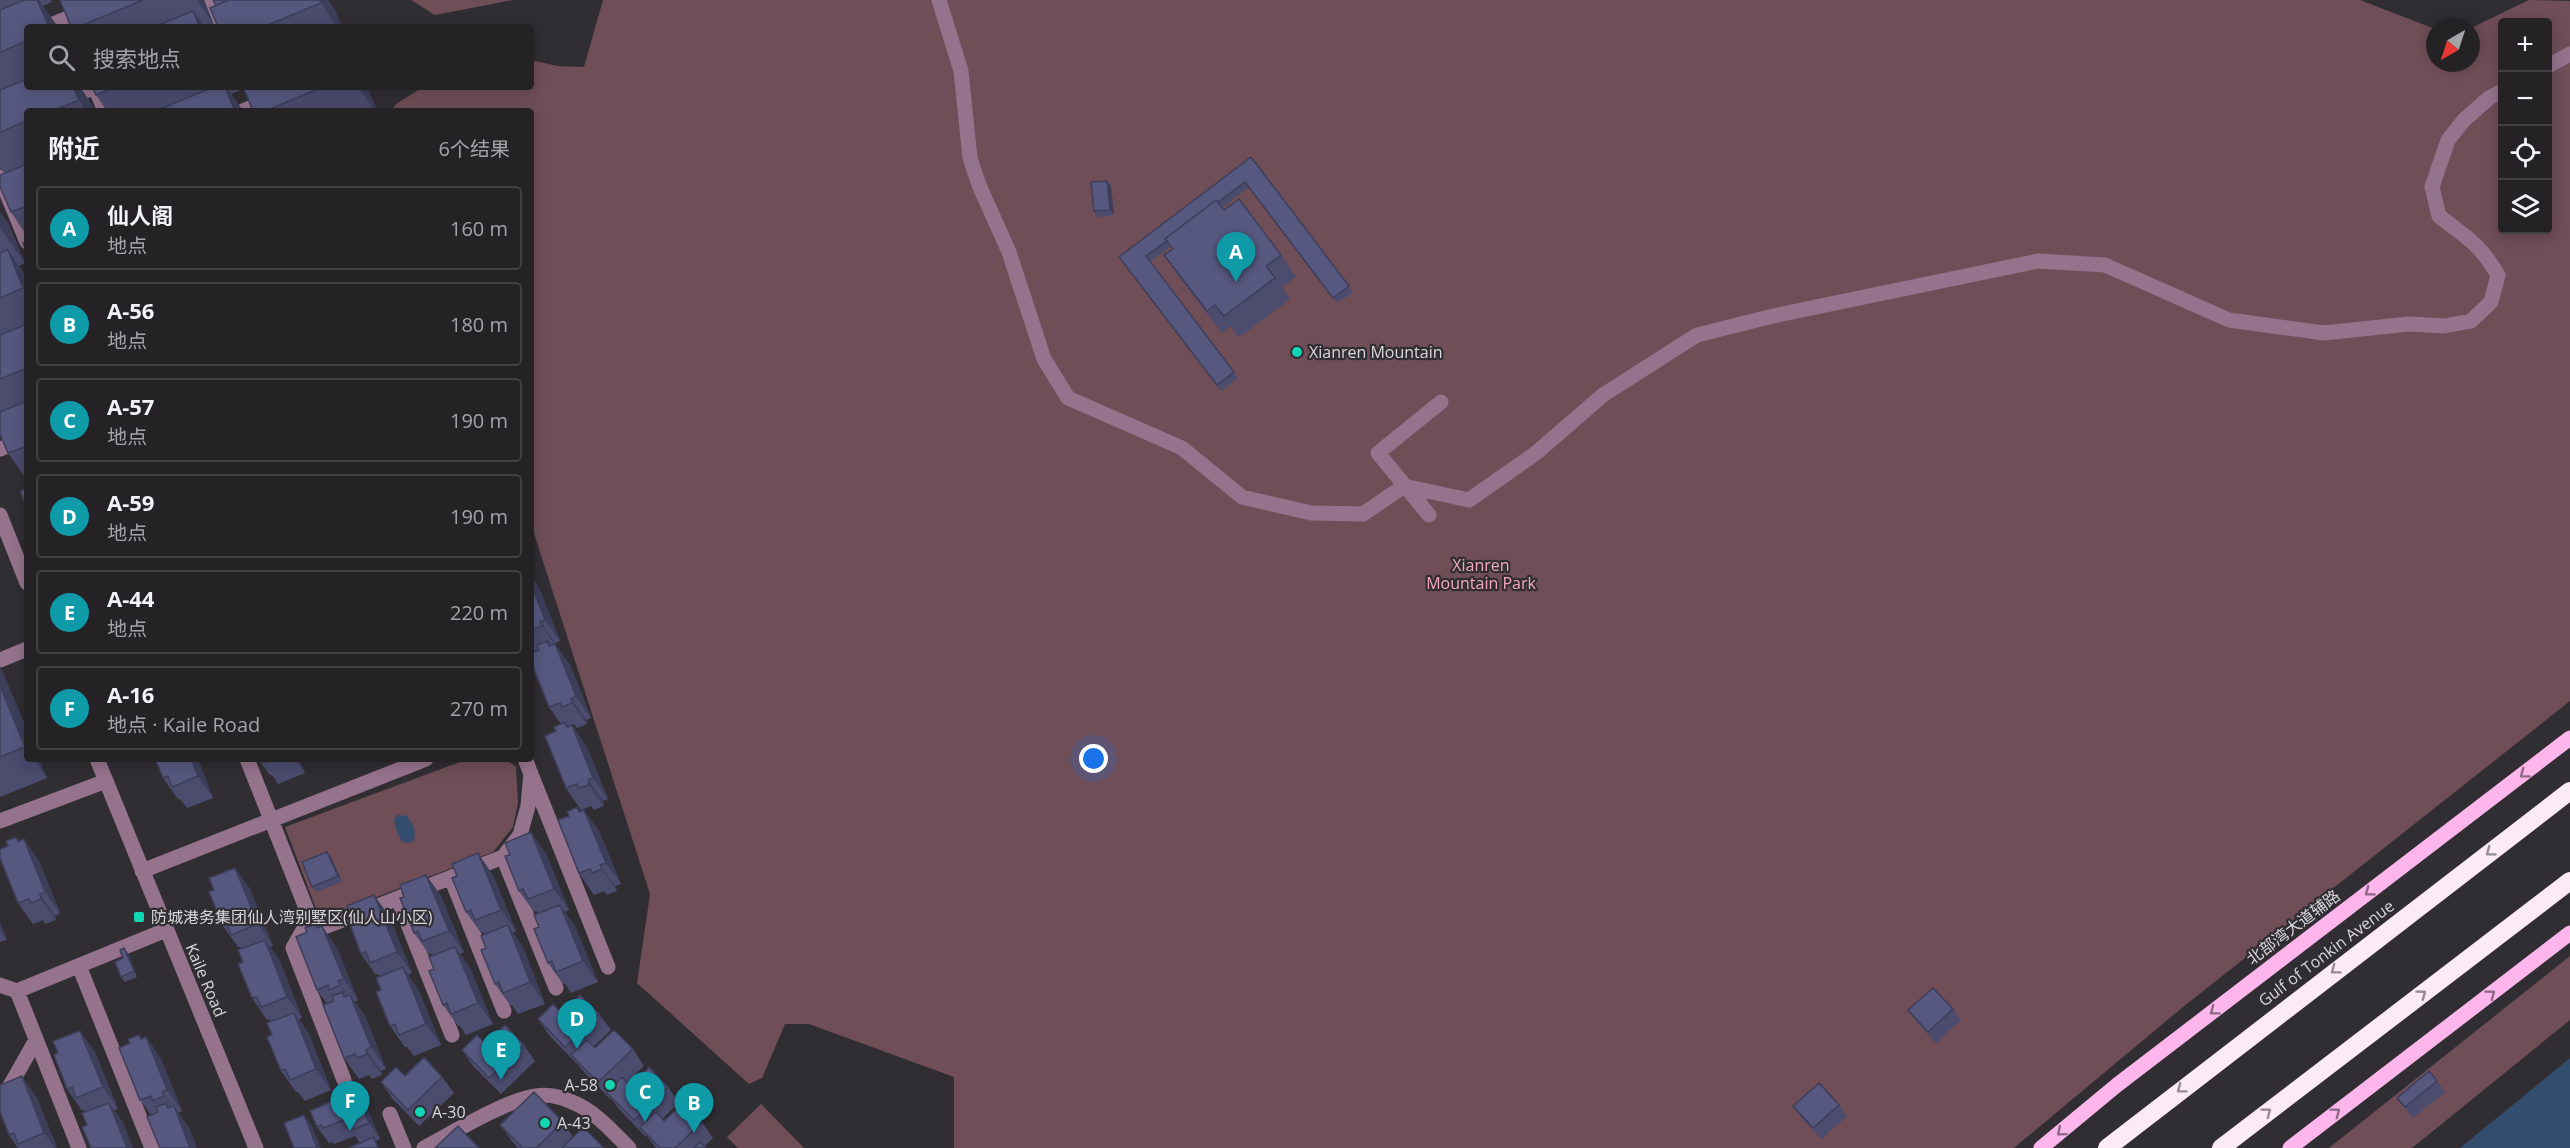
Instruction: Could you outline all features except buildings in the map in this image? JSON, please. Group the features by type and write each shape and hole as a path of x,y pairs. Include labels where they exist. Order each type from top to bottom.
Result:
{"highway":[{"name":"Gulf of Tonkin Avenue","path":"2107,1148 2570,791"},
{"path":"2221,1148 2570,881"}],"main road":[{"name":"北部湾大道辅路","path":"2041,1148 2117,1085 2570,738"},
{"path":"2290,1148 2570,933"}],"street":[{"path":"68,23 112,0"},
{"path":"211,0 221,24"},
{"path":"939,0 961,71 970,158 978,185 1009,252 1044,359 1068,398 1182,448 1242,497 1311,513 1363,514 1404,486 1469,500 1536,453 1603,395 1697,335 2038,261 2105,265 2229,320 2260,325 2324,333 2409,324 2444,326 2470,321 2491,302 2498,275 2484,252 2472,240 2439,216 2432,187 2448,140 2464,120 2488,98 2498,93"},
{"path":"2552,63 2570,54"},
{"path":"44,108 88,90"},
{"path":"96,90 104,108"},
{"path":"251,106 293,90"},
{"path":"0,177 6,208 24,237"},
{"path":"6,208 24,201"},
{"path":"1429,515 1378,453 1442,402"},
{"path":"0,449 24,439"},
{"path":"0,515 24,575"},
{"path":"0,660 24,650"},
{"name":"Kaile Road","path":"98,762 256,1148"},
{"path":"248,762 310,918 327,926 503,857 520,835 528,806 528,766"},
{"path":"142,871 418,762"},
{"path":"528,766 608,967"},
{"path":"0,821 106,781"},
{"path":"503,857 556,988"},
{"path":"451,878 504,1011"},
{"path":"398,898 452,1035"},
{"path":"310,918 293,948 344,1080"},
{"path":"0,985 17,991 166,930"},
{"path":"79,966 152,1148"},
{"path":"17,991 80,1148"},
{"path":"0,1103 36,1040"},
{"path":"424,1148 522,1099 537,1095 552,1095 591,1112 629,1148"},
{"path":"390,1114 404,1148"}],"green space":[{"path":"411,0 513,0 435,15"},
{"name":"Xianren Mountain Park","path":"603,0 2360,0 2426,26 2426,72 2480,72 2480,24 2529,0 2570,1 2570,701 2183,1007 2014,1148 954,1148 954,1077 809,1024 785,1024 762,1078 749,1084 637,983 650,894 534,533 534,108 393,108 418,90 534,90 534,61 557,66 584,67"},
{"path":"460,762 510,762 516,767 518,803 513,827 493,852 320,919 285,827"},
{"path":"2570,956 2570,1020 2412,1148 2329,1148"},
{"path":"761,1104 804,1148 738,1148 727,1137"}],"water":[{"path":"397,815 407,816 411,822 415,831 414,841 402,842 394,820"},
{"path":"2570,1058 2570,1148 2460,1148"}],"place":[{"name":"仙人阁","path":"1236,282"},
{"name":"Xianren Mountain","path":"1297,352"},
{"name":"防城港务集团仙人湾别墅区(仙人山小区)","path":"139,917"},
{"name":"A-59","path":"577,1049"},
{"name":"A-44","path":"501,1080"},
{"name":"A-58","path":"610,1085"},
{"name":"A-30","path":"420,1112"},
{"name":"A-57","path":"645,1122"},
{"name":"A-43","path":"545,1123"},
{"name":"A-16","path":"350,1131"},
{"name":"A-56","path":"694,1133"}]}
